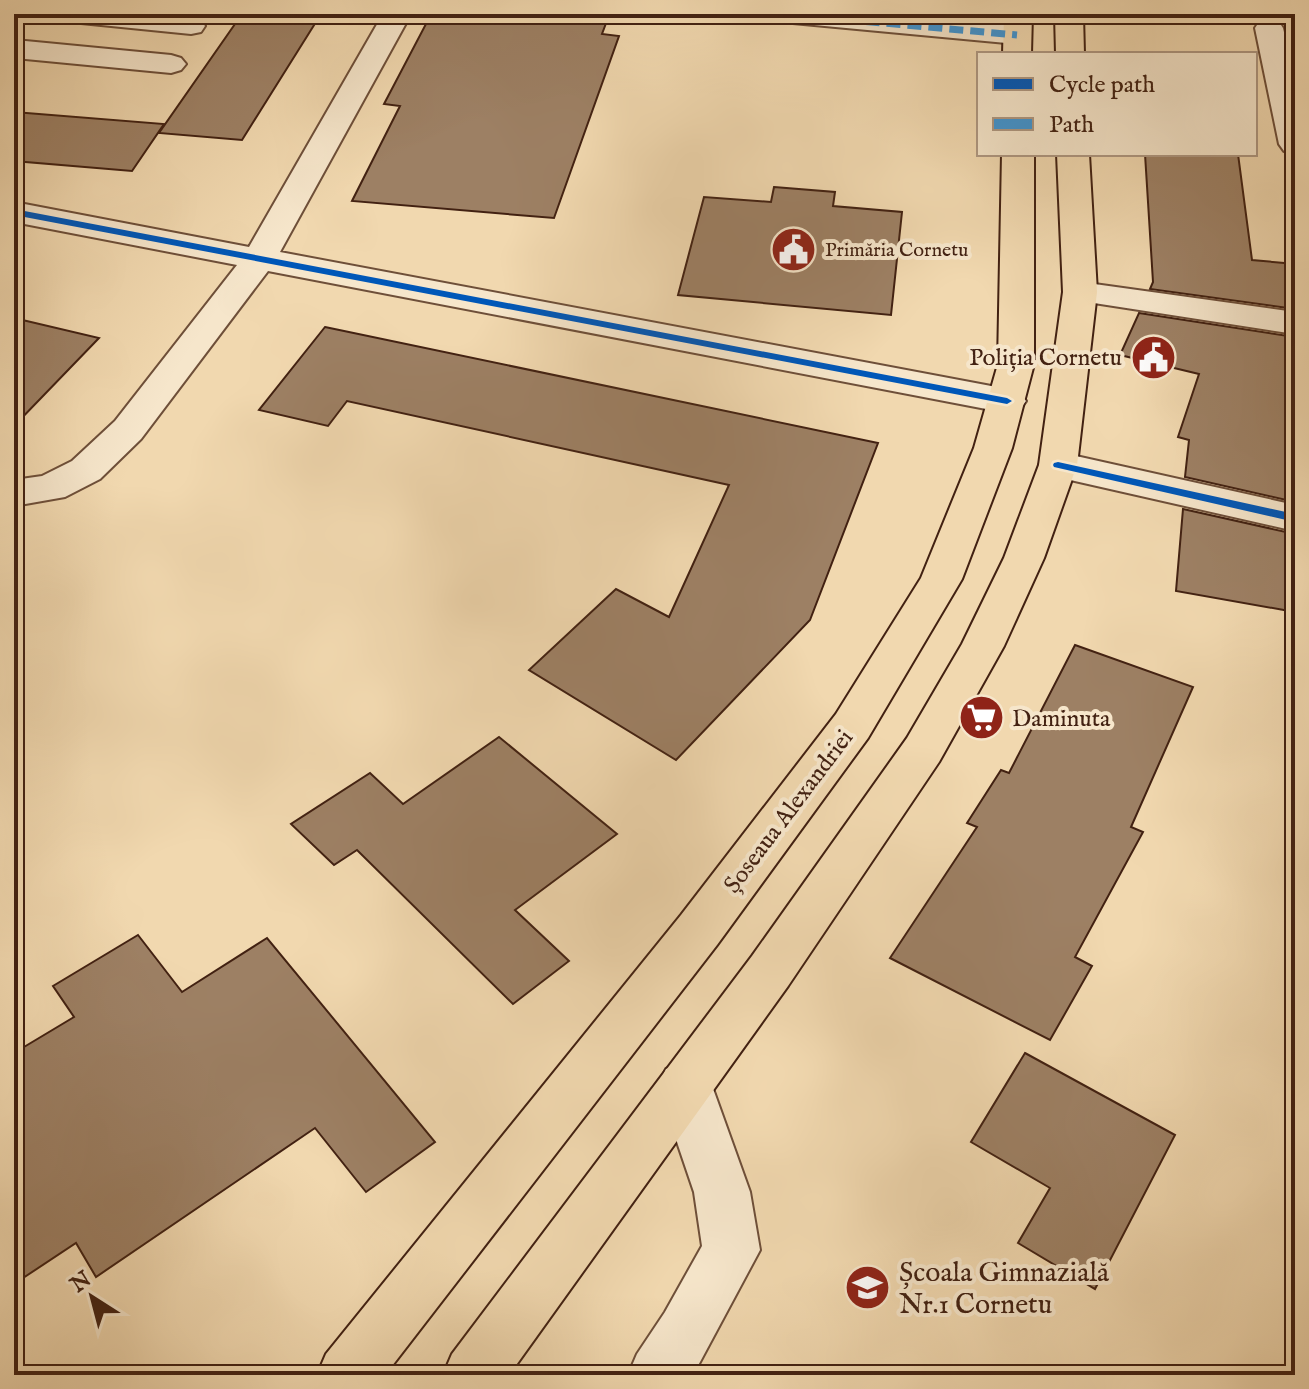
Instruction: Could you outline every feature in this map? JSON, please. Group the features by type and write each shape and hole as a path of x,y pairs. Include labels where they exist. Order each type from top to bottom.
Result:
{"highway":[{"path":"1069,14 1070,52"},
{"name":"Șoseaua Alexandriei","path":"347,1375 699,930 852,726 941,579 993,448 1016,364 1019,317 1018,156"},
{"path":"473,1375 770,971 923,750 983,646 1024,558 1058,465 1080,292 1073,156"}],"street":[{"path":"71,14 191,26"},
{"path":"14,493 51,488 86,470 108,451 259,259 397,14"},
{"path":"782,14 1018,34"},
{"path":"15,50 35,26"},
{"path":"1269,28 1295,144"},
{"path":"15,50 171,64"},
{"path":"14,212 1007,401"},
{"path":"1080,292 1295,323"},
{"path":"1058,465 1295,518"},
{"path":"658,1375 686,1333 731,1250 722,1192 685,1086"}],"building":[{"path":"242,14 321,14 242,140 159,133"},
{"path":"458,14 608,18 602,34 619,36 554,218 352,201 400,106 384,104 427,22 454,23"},
{"path":"14,112 164,124 132,171 14,161"},
{"path":"1145,156 1238,156 1252,260 1295,264 1295,309 1150,289 1153,282"},
{"path":"774,187 835,192 833,206 902,212 891,315 678,295 704,197 771,202"},
{"path":"1139,313 1295,337 1295,502 1185,477 1189,440 1178,437 1199,374 1120,355"},
{"path":"14,318 99,338 14,426"},
{"path":"325,327 878,443 810,620 676,760 529,670 616,589 669,617 729,485 347,401 328,426 259,410"},
{"path":"1183,509 1295,534 1295,612 1176,591"},
{"path":"1075,645 1193,687 1131,827 1143,832 1075,957 1092,966 1050,1040 890,958 977,827 967,823 1001,770 1009,773"},
{"path":"499,737 617,834 515,910 569,961 513,1004 357,850 334,865 291,824 370,773 403,804"},
{"path":"138,935 182,992 267,938 435,1142 366,1192 315,1128 96,1277 76,1243 14,1284 14,1053 74,1017 53,986"},
{"path":"1025,1053 1175,1135 1095,1289 1018,1243 1050,1188 971,1142"}],"marked path":[{"path":"782,14 1017,35"}],"cycle path":[{"path":"14,212 1007,401"},
{"path":"1058,465 1295,518"}],"place":[{"name":"Primăria Cornetu","path":"794,249"},
{"name":"Poliția Cornetu","path":"1153,357"},
{"name":"Daminuta","path":"981,718"},
{"name":"Școala Gimnazială Nr.1 Cornetu","path":"868,1287"}]}
